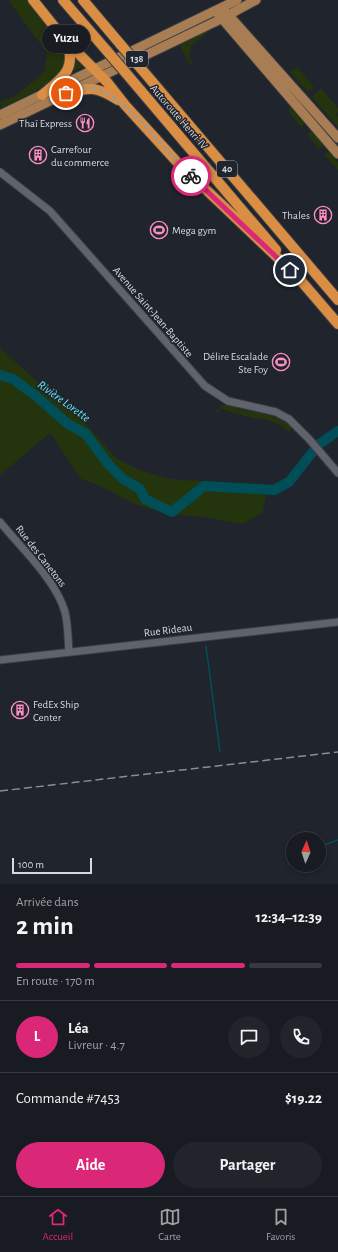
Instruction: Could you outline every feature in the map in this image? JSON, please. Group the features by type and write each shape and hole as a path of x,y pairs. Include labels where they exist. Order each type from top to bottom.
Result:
{"highway":[{"path":"33,0 65,40 102,76 125,105 177,162 300,280"},
{"name":"Autoroute Henri-IV","path":"63,0 338,324"},
{"name":"Autoroute Henri-IV","path":"83,0 338,300"},
{"path":"42,95 66,75 70,60 69,50 65,40"},
{"path":"66,93 90,88 107,93 125,105"},
{"path":"316,273 338,293"}],"main road":[{"name":"138","path":"0,115 219,8 256,0"},
{"name":"138","path":"0,125 224,17 240,3"},
{"path":"240,3 239,15 249,37"},
{"path":"219,8 224,17 338,154"},
{"path":"224,17 249,37 338,138"}],"street":[{"name":"Avenue Saint-Jean-Baptiste","path":"0,172 50,211 205,386 228,401 283,415 309,439 338,474"},
{"name":"Rue des Canetons","path":"0,522 50,582 59,597 66,617 69,652"},
{"name":"Rue Rideau","path":"0,660 338,622"}],"green space":[{"path":"8,0 28,0 63,44 67,64 45,85 29,95 2,108 0,102 17,95 44,72 47,53"},
{"path":"207,30 207,33 191,46 189,57 194,65 190,65 179,44"},
{"path":"77,56 86,65 69,73 73,58"},
{"path":"297,67 314,87 308,92 290,72"},
{"path":"321,88 338,108 338,112 336,114 338,117 338,127 312,97"},
{"path":"292,105 305,121 302,128 288,111"},
{"path":"310,132 314,133 321,140 322,146 319,149 307,134"},
{"path":"330,152 338,162 338,170 324,154"},
{"path":"0,348 39,383 70,406 116,458 137,469 169,479 261,485 266,496 263,512 243,524 204,517 167,514 134,504 101,486 81,479 50,433 0,475"},
{"path":"224,404 269,415 285,422 292,428 289,432 274,422 242,415 220,408 219,412 215,411"}],"waterway":[{"name":"Rivière Lorette","path":"0,375 13,379 37,397 68,424 85,433 109,465 123,479 140,489 145,499 172,512 204,486 274,490 289,482 318,445 338,431"},
{"path":"206,646 220,752"},
{"path":"326,844 338,840"}],"railway":[{"path":"0,791 338,752"}],"way so far":[{"path":"66,93 88,88 107,93 125,105 191,176"}],"place":[{"name":"Yuzu","path":"66,93"},
{"name":"Thaï Express","path":"85,123"},
{"name":"Carrefour du commerce","path":"38,155"},
{"name":"Thales","path":"323,215"},
{"name":"Mega gym","path":"159,230"},
{"name":"Délire Escalade Ste Foy","path":"281,362"},
{"name":"FedEx Ship Center","path":"20,710"}],"route":[{"path":"191,176 248,232 290,270"}]}
